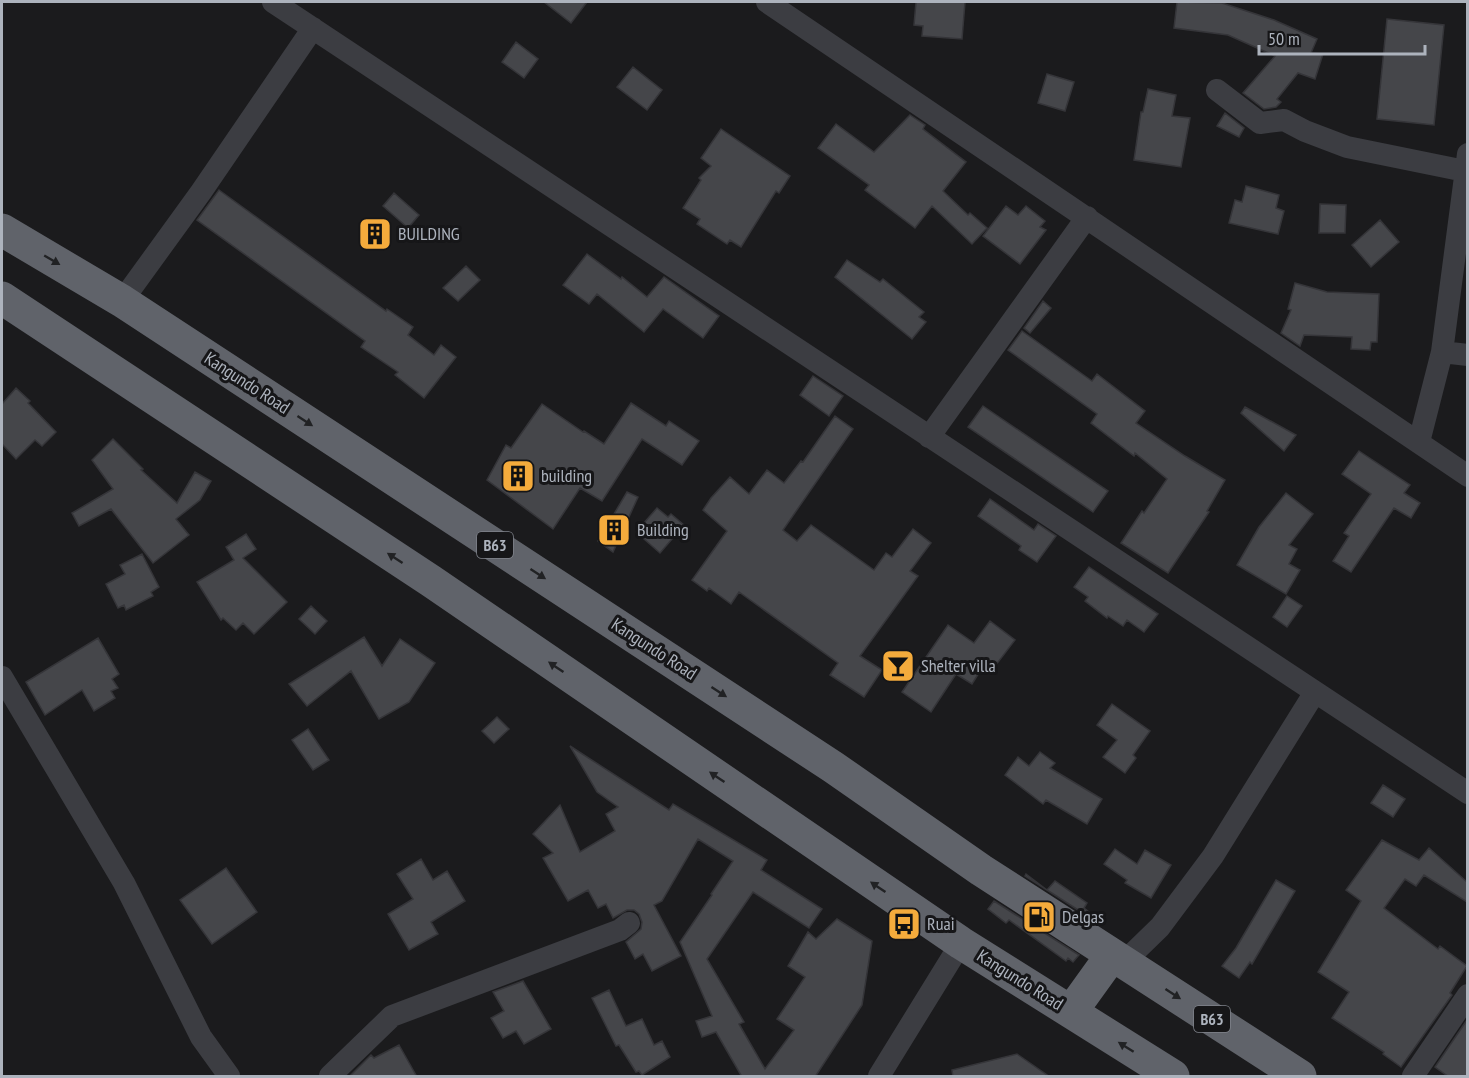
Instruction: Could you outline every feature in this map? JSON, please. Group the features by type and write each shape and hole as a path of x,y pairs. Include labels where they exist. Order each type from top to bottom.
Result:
{"highway":[{"name":"Kangundo Road","path":"2,230 122,301 833,766 981,870 1300,1077"},
{"name":"Kangundo Road","path":"2,298 431,582 961,944 1173,1077"},
{"path":"1071,1012 1118,959"}],"street":[{"path":"273,2 1467,793"},
{"path":"767,2 1467,476"},
{"path":"122,301 201,192 313,28"},
{"path":"1217,90 1260,123 1284,120 1305,131 1347,147 1466,163 1442,352 1419,442"},
{"path":"929,437 1087,217"},
{"path":"1442,352 1467,355"},
{"path":"2,677 124,883 201,1037 228,1077"},
{"path":"1118,959 1160,927 1213,856 1315,692"},
{"path":"330,1077 392,1016 620,930 629,923"},
{"path":"879,1077 961,944"},
{"path":"1413,1077 1467,995"}],"building":[{"path":"544,2 587,2 571,23"},
{"path":"916,2 965,2 962,39 922,36 923,26 914,25"},
{"path":"1177,2 1222,3 1274,20 1317,39 1311,53 1323,54 1315,79 1298,73 1277,99 1281,102 1276,107 1264,109 1243,93 1275,56 1228,35 1174,28"},
{"path":"1387,19 1444,25 1434,125 1377,119"},
{"path":"516,42 538,59 524,78 502,62"},
{"path":"633,67 662,90 647,110 617,87"},
{"path":"1047,74 1074,82 1065,111 1038,103"},
{"path":"1148,89 1176,95 1172,116 1190,118 1181,167 1134,160 1141,112 1143,112"},
{"path":"1225,113 1244,128 1239,137 1217,126"},
{"path":"910,115 925,125 923,129 966,162 943,191 968,215 970,213 987,228 972,244 932,206 915,228 865,190 869,185 818,148 836,124 874,152"},
{"path":"721,129 790,176 779,193 776,191 741,247 730,240 727,244 697,224 700,219 683,208 701,180 699,178 711,166 701,158"},
{"path":"1246,186 1279,195 1276,208 1284,211 1278,234 1229,223 1235,200 1242,202"},
{"path":"219,190 386,311 387,309 413,327 408,335 434,355 441,345 456,357 424,398 395,375 398,372 361,347 365,341 197,220"},
{"path":"394,193 419,215 408,228 383,206"},
{"path":"1320,204 1346,205 1345,233 1319,233"},
{"path":"1006,206 1018,215 1026,206 1045,221 1040,227 1046,230 1020,264 983,236"},
{"path":"1380,220 1399,242 1371,267 1352,245"},
{"path":"587,254 647,297 664,277 719,316 703,338 663,309 644,332 597,294 589,304 563,285"},
{"path":"847,260 880,282 883,279 924,312 919,317 926,322 912,339 835,277"},
{"path":"466,266 480,280 458,301 443,288"},
{"path":"1295,283 1327,292 1379,294 1377,342 1371,342 1370,350 1351,349 1352,337 1304,335 1300,346 1281,333 1291,310 1288,309"},
{"path":"1043,301 1051,308 1030,333 1024,328"},
{"path":"1022,331 1092,381 1097,374 1145,411 1136,423 1225,480 1207,511 1209,512 1168,573 1121,543 1167,479 1135,453 1134,456 1091,423 1097,414 1008,350"},
{"path":"813,376 843,396 829,416 800,395"},
{"path":"16,388 56,432 42,446 35,440 16,459 2,444 2,404"},
{"path":"631,403 666,426 669,421 699,441 682,465 642,439 602,501 580,488 553,529 487,480 506,445 511,448 542,404 604,444"},
{"path":"983,406 1108,491 1093,512 968,427"},
{"path":"1245,407 1296,435 1284,451 1241,413"},
{"path":"835,416 853,429 783,530 797,541 811,525 874,570 886,553 892,557 913,529 931,543 910,571 918,576 860,656 882,670 864,697 830,675 838,663 739,592 731,604 709,588 707,591 692,580 727,531 703,510 711,498 730,477 749,494 767,470 784,483 801,461 803,462"},
{"path":"113,439 143,469 141,470 177,503 195,472 211,481 200,500 176,519 189,535 153,563 111,509 79,526 72,513 113,489 92,460"},
{"path":"1359,451 1410,485 1404,493 1420,503 1411,518 1394,508 1351,572 1333,561 1349,536 1344,533 1371,494 1342,474"},
{"name":"Building","path":"627,492 638,497 613,552 598,541"},
{"path":"1286,493 1313,514 1289,545 1297,549 1289,564 1300,570 1286,594 1237,565 1259,527"},
{"path":"990,499 1034,530 1038,524 1056,536 1037,562 1019,550 1021,546 978,516"},
{"path":"657,508 668,517 671,514 684,525 660,553 636,532"},
{"path":"246,534 256,549 243,558 287,602 254,634 243,623 236,630 223,618 221,620 197,582 234,560 226,547"},
{"path":"142,554 159,587 151,592 153,596 126,610 124,605 118,608 106,584 125,574 120,565"},
{"path":"1089,567 1158,614 1144,632 1127,620 1123,626 1108,616 1107,618 1085,601 1088,597 1074,587"},
{"path":"1287,596 1302,606 1287,627 1273,617"},
{"path":"311,606 327,621 315,634 299,619"},
{"path":"990,621 1015,640 989,674 982,668 972,684 956,674 931,712 902,692 948,625 974,643"},
{"path":"364,637 382,666 400,639 435,663 409,702 379,719 351,671 307,706 289,684"},
{"path":"98,638 119,674 112,679 118,688 111,691 115,698 94,711 82,690 45,715 26,682"},
{"path":"1112,704 1150,731 1133,755 1136,758 1125,773 1103,757 1117,740 1097,725"},
{"path":"497,717 509,729 494,743 482,731"},
{"path":"308,729 329,760 313,770 292,740"},
{"path":"570,746 669,810 673,804 767,860 761,870 822,909 809,928 753,892 707,959 744,1022 739,1024 765,1069 794,1030 777,1019 805,977 788,966 808,932 816,939 837,919 872,941 862,1005 815,1077 742,1077 716,1032 702,1037 696,1021 712,1016 680,942 733,861 698,839 662,901 654,905 681,956 652,971 643,954 635,959 626,942 641,929 642,922 639,914 634,910 627,910 613,918 606,904 598,908 588,890 568,901 543,858 553,853 533,834 560,805 580,852 615,831 606,814 618,807 597,792"},
{"path":"1040,752 1055,763 1050,768 1102,799 1087,824 1046,800 1043,804 1005,775 1018,757 1029,766"},
{"path":"1383,785 1405,799 1393,817 1371,803"},
{"path":"1382,840 1419,860 1429,848 1467,882 1467,902 1424,875 1416,886 1405,879 1384,908 1438,949 1440,946 1467,966 1450,993 1452,995 1401,1067 1383,1054 1384,1052 1332,1018 1349,992 1318,972 1361,901 1346,890"},
{"path":"1115,849 1137,864 1145,850 1171,865 1151,898 1125,883 1127,880 1104,864"},
{"path":"421,859 433,880 447,871 465,901 431,922 438,934 409,950 388,914 413,899 397,874"},
{"path":"226,868 257,912 212,944 180,900"},
{"path":"1026,874 1047,890 1055,881 1087,903 1084,908 1102,922 1100,924 1025,876"},
{"path":"1276,880 1295,891 1252,964 1250,962 1239,978 1222,966 1236,948"},
{"path":"994,901 1079,955 1073,962 1068,958 1066,961 1009,920 1006,923 988,909"},
{"path":"523,981 551,1029 524,1044 516,1031 503,1038 491,1018 504,1011 493,992"},
{"path":"609,990 626,1026 642,1019 654,1045 662,1041 670,1057 642,1075 639,1071 636,1072 619,1045 616,1046 592,998"},
{"path":"1467,1020 1467,1077 1449,1077 1435,1067"},
{"path":"399,1045 417,1077 349,1077 371,1055 374,1058"},
{"path":"1017,1054 1050,1077 953,1077 952,1070"}],"place":[{"name":"BUILDING","path":"375,234"},
{"name":"building","path":"518,476"},
{"name":"Building","path":"614,530"},
{"name":"Shelter villa","path":"898,666"},
{"name":"Delgas","path":"1039,917"},
{"name":"Ruai","path":"904,924"}]}
